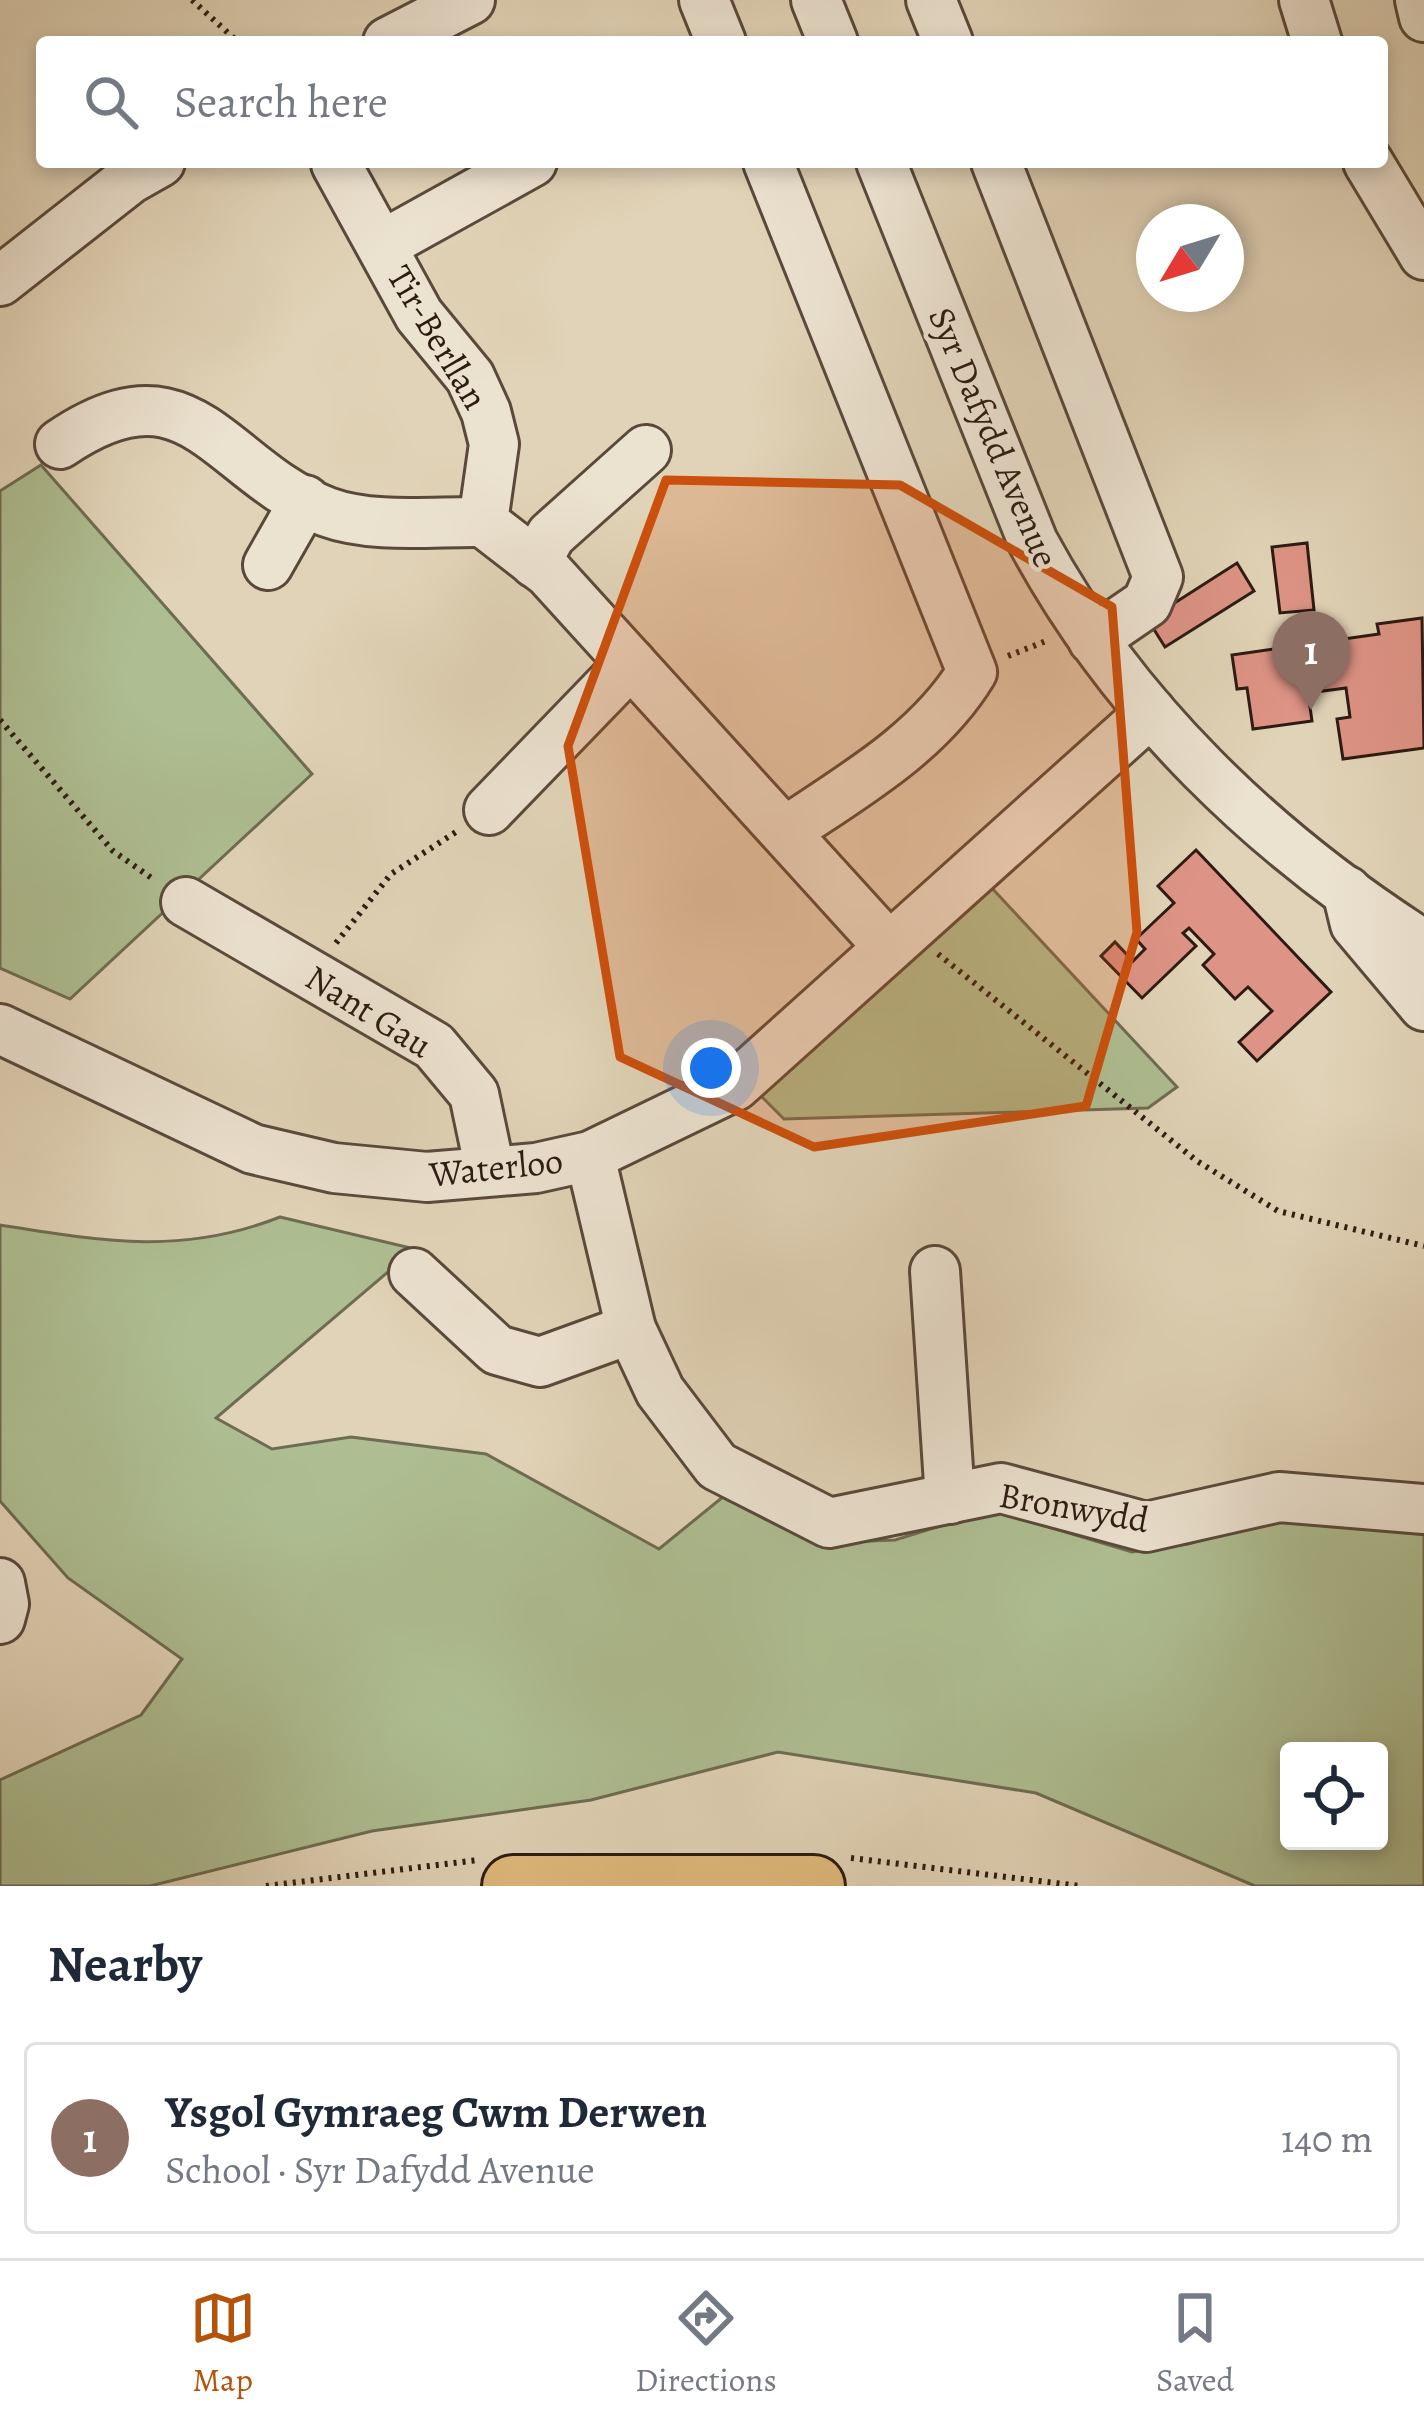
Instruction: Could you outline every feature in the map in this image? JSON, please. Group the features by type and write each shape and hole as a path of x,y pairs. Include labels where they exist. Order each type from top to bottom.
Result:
{"main road":[{"path":"513,1886 814,1886"}],"street":[{"path":"400,36 470,0"},
{"path":"704,0 719,36"},
{"path":"816,0 831,36"},
{"path":"931,0 946,36"},
{"path":"1304,0 1316,36"},
{"path":"1420,0 1424,17"},
{"path":"0,281 149,168"},
{"name":"Tir-Berllan","path":"338,168 419,315 470,377 486,412 494,444 484,522"},
{"path":"384,244 521,168"},
{"path":"770,168 972,672 955,700 883,766 786,831"},
{"name":"Syr Dafydd Avenue","path":"883,168 1033,542 1086,630 1151,712 1265,828 1424,945"},
{"path":"998,168 1158,577 1147,603 1086,630"},
{"path":"1372,168 1424,254"},
{"path":"60,444 101,416 169,412 223,441 327,512 365,519 484,522 535,563 786,831 897,938"},
{"path":"535,563 551,535 646,450"},
{"path":"268,565 305,500"},
{"path":"490,810 631,663"},
{"name":"Waterloo","path":"0,1029 253,1149 334,1168 427,1177 536,1168 590,1156 735,1086 1151,712"},
{"path":"1347,891 1355,924 1424,1006"},
{"name":"Nant Gau","path":"186,902 434,1046 474,1094 490,1171"},
{"name":"Bronwydd","path":"590,1156 632,1329 660,1391 718,1466 829,1523 1001,1488 1146,1527 1279,1497 1424,1509"},
{"path":"935,1271 950,1498"},
{"path":"414,1274 497,1350 540,1362 632,1329"},
{"path":"0,1583 4,1604 0,1619"}],"path":[{"path":"192,0 231,36"},
{"path":"972,672 1050,639 1086,630"},
{"path":"0,720 113,850 186,902"},
{"path":"314,976 362,904 391,874 490,810"},
{"path":"897,938 1197,1161 1278,1210 1424,1246"}],"highlighted area":[{"path":"666,480 900,485 1112,607 1137,932 1086,1106 814,1147 620,1057 568,746"}],"green space":[{"path":"41,465 312,774 70,999 0,968 0,491"},
{"path":"990,886 1177,1087 1148,1108 784,1119 758,1093"},
{"path":"280,1217 415,1249 216,1418 272,1449 351,1437 486,1454 659,1549 724,1496 818,1543 895,1540 992,1510 1132,1552 1188,1544 1288,1517 1424,1528 1424,1886 1255,1886 1036,1793 778,1752 591,1800 372,1831 150,1886 0,1886 0,1780 141,1715 182,1659 68,1578 0,1501 0,1225 141,1242 209,1237"}],"building":[{"path":"1307,543 1314,610 1280,613 1272,547"},
{"path":"1237,563 1254,591 1165,647 1148,620"},
{"path":"1422,618 1424,748 1343,759 1337,719 1350,717 1346,688 1308,693 1312,721 1253,729 1247,688 1237,689 1232,655 1379,634 1377,624"},
{"path":"1196,850 1331,992 1257,1061 1239,1042 1272,1011 1248,987 1235,999 1203,965 1214,954 1189,928 1183,933 1196,946 1142,998 1101,956 1115,942 1133,961 1145,949 1136,939 1174,903 1158,886"}],"place":[{"name":"Ysgol Gymraeg Cwm Derwen","path":"1311,710"}]}
